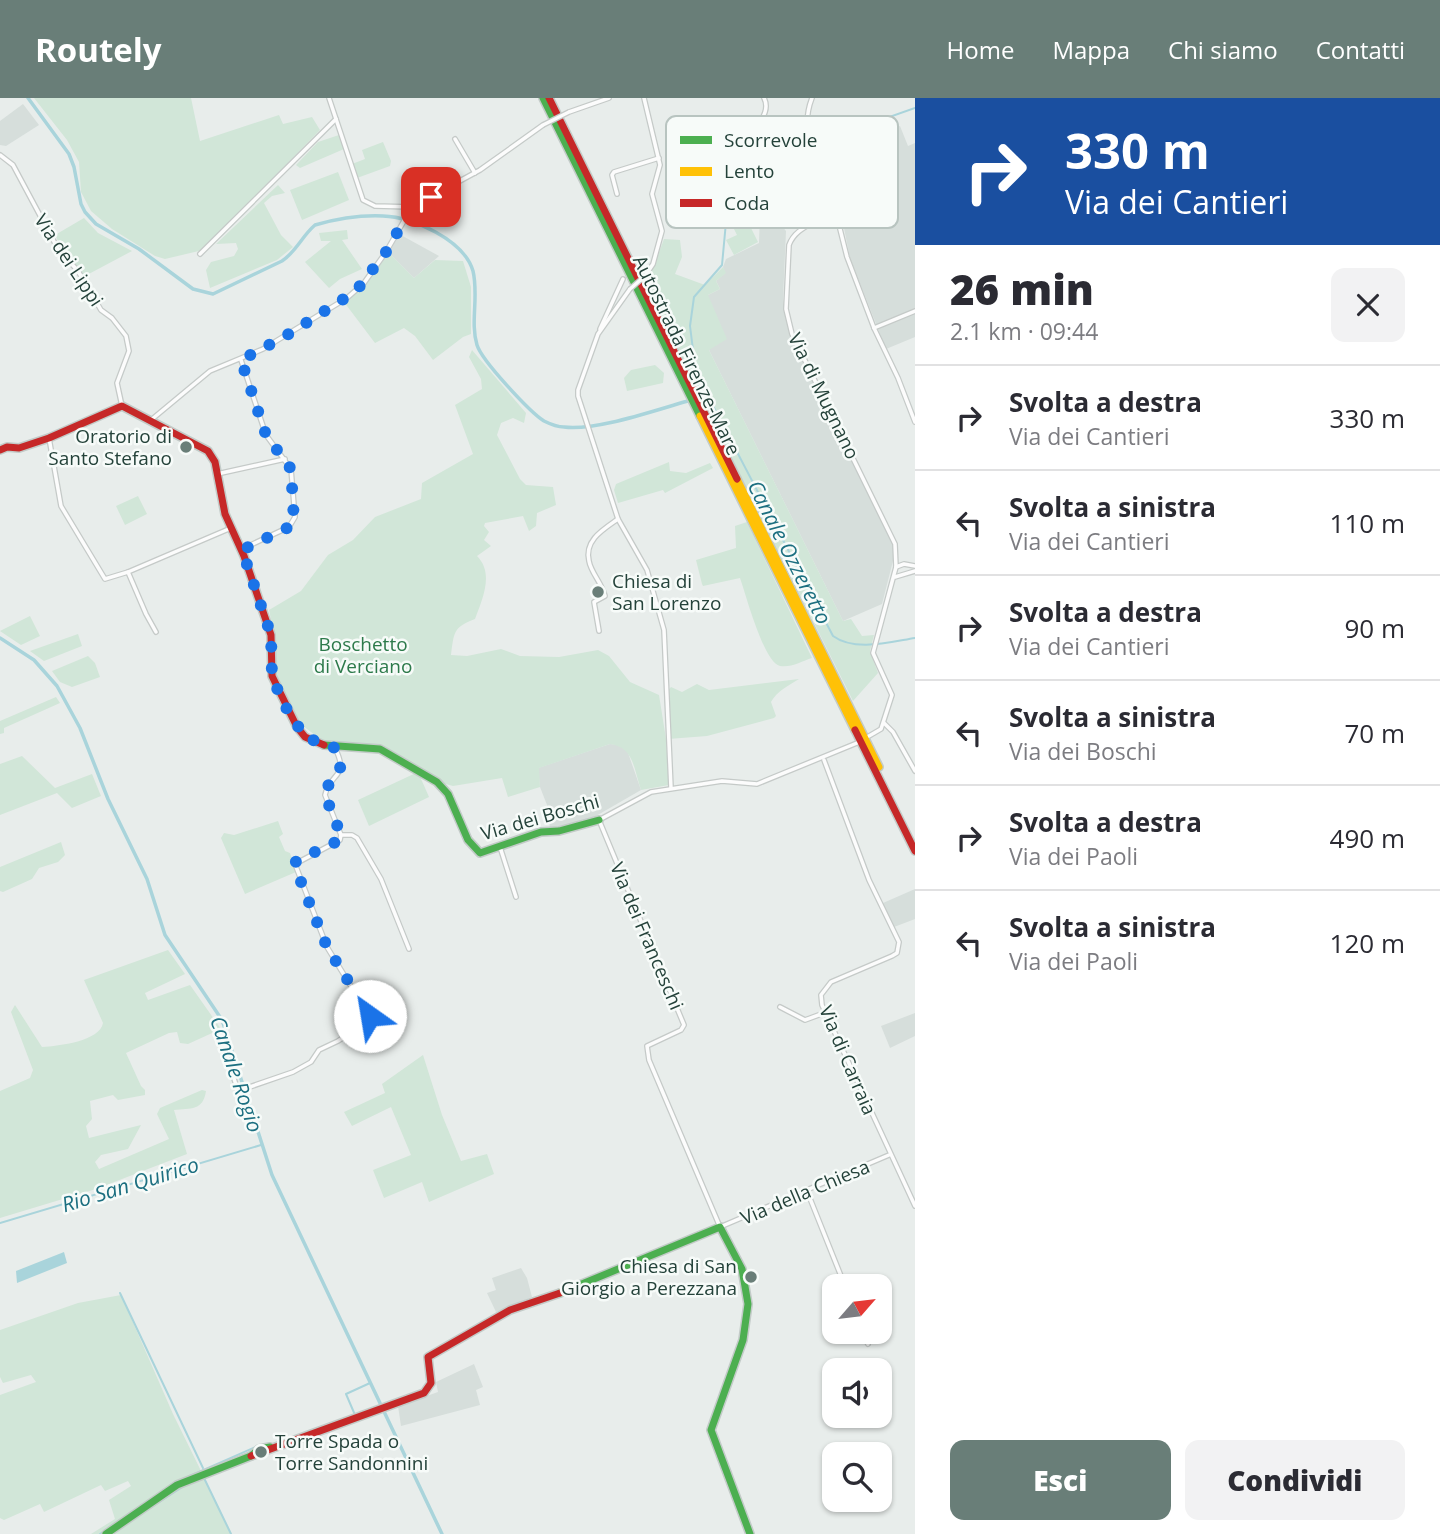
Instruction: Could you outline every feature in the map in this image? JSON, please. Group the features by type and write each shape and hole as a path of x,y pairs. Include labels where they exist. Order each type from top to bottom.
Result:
{"main road":[{"name":"Autostrada Firenze-Mare","path":"543,98 915,851"},
{"name":"Autostrada Firenze-Mare","path":"549,98 915,840"},
{"path":"0,450 19,448 49,438 122,406 151,420"},
{"name":"Via dei Boschi","path":"151,420 204,448 212,456 222,501 271,635 272,676 283,703 305,737 335,748 380,749 445,790 476,851 485,853 541,832 559,831 599,820"},
{"path":"106,1534 177,1485 428,1390 431,1383 426,1365 428,1357 510,1310 547,1295 579,1287 720,1227 743,1270 750,1312 743,1341 711,1430 750,1534"}],"street":[{"path":"329,98 363,200 374,206 412,207"},
{"path":"151,420 210,371 241,360 284,337 356,291 386,252 412,207 475,173 543,125 569,111 609,98"},
{"path":"598,334 630,289 645,276 653,264 662,230 652,194 659,174 659,158 643,98"},
{"path":"764,98 768,107 764,116"},
{"path":"200,254 336,119"},
{"path":"455,139 475,173"},
{"name":"Via dei Lippi","path":"0,155 13,165 58,249 78,271 101,310 112,318 126,336 129,351 117,383 122,406"},
{"path":"617,194 612,175 614,172 659,158"},
{"name":"Via di Mugnano","path":"805,228 791,238 787,271 788,322 893,534 897,552 893,579 873,647 874,661 892,690 884,723"},
{"path":"840,228 847,257 874,328 898,377 915,422"},
{"path":"623,279 598,334 578,390 586,423 618,519 647,570 664,630 671,788"},
{"path":"874,328 915,311"},
{"path":"241,360 266,435 291,469 294,521 289,527 242,550"},
{"path":"49,438 61,506 105,579 128,572 231,528"},
{"path":"218,474 285,459"},
{"path":"599,631 594,602 605,596 589,562 590,548 597,533 618,519"},
{"name":"Via di Mugnano","path":"897,552 909,565"},
{"path":"896,567 909,565 915,568"},
{"path":"896,567 905,573"},
{"path":"893,579 915,568"},
{"path":"128,572 156,632"},
{"path":"869,736 881,729 884,723 893,732 915,771"},
{"name":"Via dei Boschi","path":"599,820 639,797 671,788 722,781 757,784 857,743"},
{"path":"227,1057 236,1089 240,1091 293,1072 311,1062 319,1050 338,1041 371,1018 327,947 295,867 296,861 338,843 341,835 325,795 328,786 341,770 342,763 335,748"},
{"name":"Via di Carraia","path":"823,759 870,880 900,942 897,953 831,982 824,988 821,995 824,1013 889,1155 913,1196 915,1206"},
{"name":"Via dei Franceschi","path":"599,820 684,1025 681,1030 648,1046 649,1060 720,1227"},
{"path":"341,835 357,838 384,886 409,949"},
{"path":"500,847 516,897"},
{"path":"780,1007 805,1020 824,1013"},
{"name":"Via della Chiesa","path":"720,1227 889,1155"},
{"path":"807,1191 840,1274"}],"shaded area":[{"path":"23,104 39,125 6,146 0,145 0,121"},
{"path":"900,126 908,146 915,143 915,337 886,349 850,258 844,228 898,228"},
{"path":"760,228 784,228 786,231 783,299 789,332 892,541 894,557 882,604 843,621 709,350 708,295 720,289 716,281 725,273 723,267 726,259 759,243"},
{"path":"399,234 439,256 414,278 389,253"},
{"path":"610,744 627,750 641,790 589,820 550,828 538,768"},
{"path":"915,889 915,919 894,927 883,903"},
{"path":"915,1013 915,1036 890,1048 881,1026"},
{"path":"521,1268 532,1297 496,1312 487,1293 496,1290 492,1278"},
{"path":"474,1364 483,1387 476,1390 480,1405 401,1426 398,1406 438,1392 436,1382"}],"green space":[{"path":"34,98 191,98 200,141 279,115 283,124 312,117 320,130 203,250 165,259 155,256 112,229 91,211 81,192 79,162 67,140"},
{"path":"339,135 344,149 300,168 296,165 318,142"},
{"path":"383,142 391,161 390,166 357,178 352,164 365,159 362,150"},
{"path":"338,172 349,200 302,220 290,190"},
{"path":"278,185 285,193 272,196 264,203 281,235 293,247 277,260 210,288 206,270 211,262 234,256 238,249 236,243 216,244"},
{"path":"84,218 98,233 132,251 85,276 63,251 55,235"},
{"path":"734,228 751,228 758,242 734,255 726,240 737,235"},
{"path":"347,230 348,239 342,240 362,269 340,279 329,288 305,262 331,241 321,241 319,233"},
{"path":"664,239 680,240 682,257 675,274 705,285 723,267 726,273 716,281 720,289 708,295 727,339 709,350 843,621 851,619 862,636 874,635 870,651 878,673 853,701 643,281 652,271"},
{"path":"389,253 414,278 435,260 463,261 471,287 471,334 433,360 415,336 404,328 375,343 344,302 363,288"},
{"name":"Boschetto di Verciano","path":"472,350 526,413 524,423 513,418 501,423 497,435 520,479 526,485 553,487 556,505 537,513 536,526 529,531 523,516 485,523 484,526 489,532 484,540 491,546 477,556 485,570 484,594 475,619 462,625 456,632 451,655 467,656 501,649 520,656 559,657 598,650 609,656 630,682 659,695 669,785 641,790 629,755 618,746 610,744 539,768 540,787 508,797 502,778 453,786 442,783 381,744 333,744 319,738 299,723 275,678 275,639 269,610 301,591 328,555 353,540 375,517 421,499 422,483 473,454 455,405 482,389 481,379 469,357"},
{"path":"655,365 664,373 663,383 627,391 624,378 631,370"},
{"path":"669,462 670,471 686,473 710,463 713,468 665,493 663,490 618,503 614,490 616,484"},
{"path":"138,496 147,514 125,525 116,506"},
{"path":"747,522 812,658 788,666 780,666 774,662 762,641 740,578 703,586 702,584 696,560 736,548 735,526"},
{"path":"30,616 40,636 21,645 0,631"},
{"path":"78,634 82,646 44,661 30,651"},
{"path":"88,656 95,663 100,677 72,687 60,682 52,671"},
{"path":"799,679 773,698 771,702 776,716 774,718 707,736 668,739 664,695 671,687 682,692 697,684 709,690"},
{"path":"56,697 60,703 4,728 4,733 0,734 0,721"},
{"path":"22,756 55,788 92,774 101,796 72,808 57,793 0,815 0,764"},
{"path":"418,772 429,797 369,826 358,800"},
{"path":"278,821 283,834 279,837 285,851 290,853 296,872 245,894 221,838 224,833 234,835"},
{"path":"61,842 65,855 58,862 39,868 32,879 0,891 0,867"},
{"path":"168,950 185,974 145,993 148,1000 190,985 221,1029 188,1044 180,1043 177,1032 169,1033 126,1053 145,1095 118,1100 113,1095 90,1101 92,1119 86,1126 89,1138 141,1125 128,1149 101,1155 95,1162 99,1169 169,1139 157,1114 160,1108 202,1090 206,1091 199,1105 174,1110 187,1154 96,1189 0,1218 0,1091 30,1078 33,1070 11,1012 15,1005 42,1047 68,1044 87,1038 95,1034 103,1023 84,980"},
{"path":"423,1055 442,1115 461,1161 487,1154 494,1174 429,1202 422,1182 384,1198 373,1170 411,1155 391,1107 352,1126 344,1112 385,1093 382,1084"},
{"path":"121,1295 173,1414 232,1534 91,1534 115,1519 109,1500 131,1486 128,1481 105,1491 101,1485 44,1512 40,1504 4,1520 0,1518 0,1395 36,1382 31,1375 3,1383 0,1377 0,1330 78,1303"}],"water":[{"path":"64,1252 67,1263 17,1283 16,1271"}],"waterway":[{"name":"Canale Ozzeretto","path":"28,98 69,154 85,212 96,224 139,249 193,289 213,294 282,261 315,225 357,217 395,217 436,232 459,249 468,260 475,280 474,327 477,345 507,386 544,421 561,427 593,426 688,401"},
{"path":"892,116 915,108"},
{"path":"703,398 697,382 690,326 694,297 722,265 725,228"},
{"name":"Canale Ozzeretto","path":"702,399 712,404 833,636 842,641 862,645 915,638"},
{"name":"Canale Rogio","path":"0,638 34,660 57,686 80,728 108,799 147,879 165,935 222,1020 272,1175 442,1534"},
{"name":"Rio San Quirico","path":"0,1223 261,1145"},
{"path":"120,1293 203,1468"},
{"path":"100,1534 174,1483 260,1445 268,1446 355,1415 346,1394 370,1383"},
{"path":"110,1534 187,1484 365,1416"},
{"path":"204,1478 231,1534"}],"traffic: fast":[{"path":"543,98 700,416"},
{"path":"324,745 380,749 437,782 448,794 468,840 480,853 541,832 559,831 599,820"},
{"path":"560,1293 720,1227 742,1269 748,1304 743,1340 711,1430 750,1534"},
{"path":"106,1534 177,1485 251,1456 259,1449 270,1447"}],"traffic: slow":[{"path":"700,416 855,730"},
{"path":"737,479 879,767"}],"traffic: jam":[{"path":"549,98 737,479"},
{"path":"0,450 7,447 19,448 49,438 122,406 208,451 215,462 225,514 244,556 271,635 272,676 297,727 305,737 324,745"},
{"path":"855,730 915,851"},
{"path":"251,1456 424,1393 431,1383 428,1357 510,1310 560,1293"}],"place":[{"name":"Oratorio di Santo Stefano","path":"186,447"},
{"name":"Chiesa di San Lorenzo","path":"598,592"},
{"name":"Chiesa di San Giorgio a Perezzana","path":"751,1277"},
{"name":"Torre Spada o Torre Sandonnini","path":"261,1452"}],"route":[{"path":"370,1016 327,947 295,867 296,861 340,840 341,835 325,795 328,786 340,774 342,763 335,748 305,737 296,727 272,676 271,635 242,550 253,542 289,527 294,521 291,469 266,435 241,360 348,298 364,283 386,252 408,211 431,197"}]}
